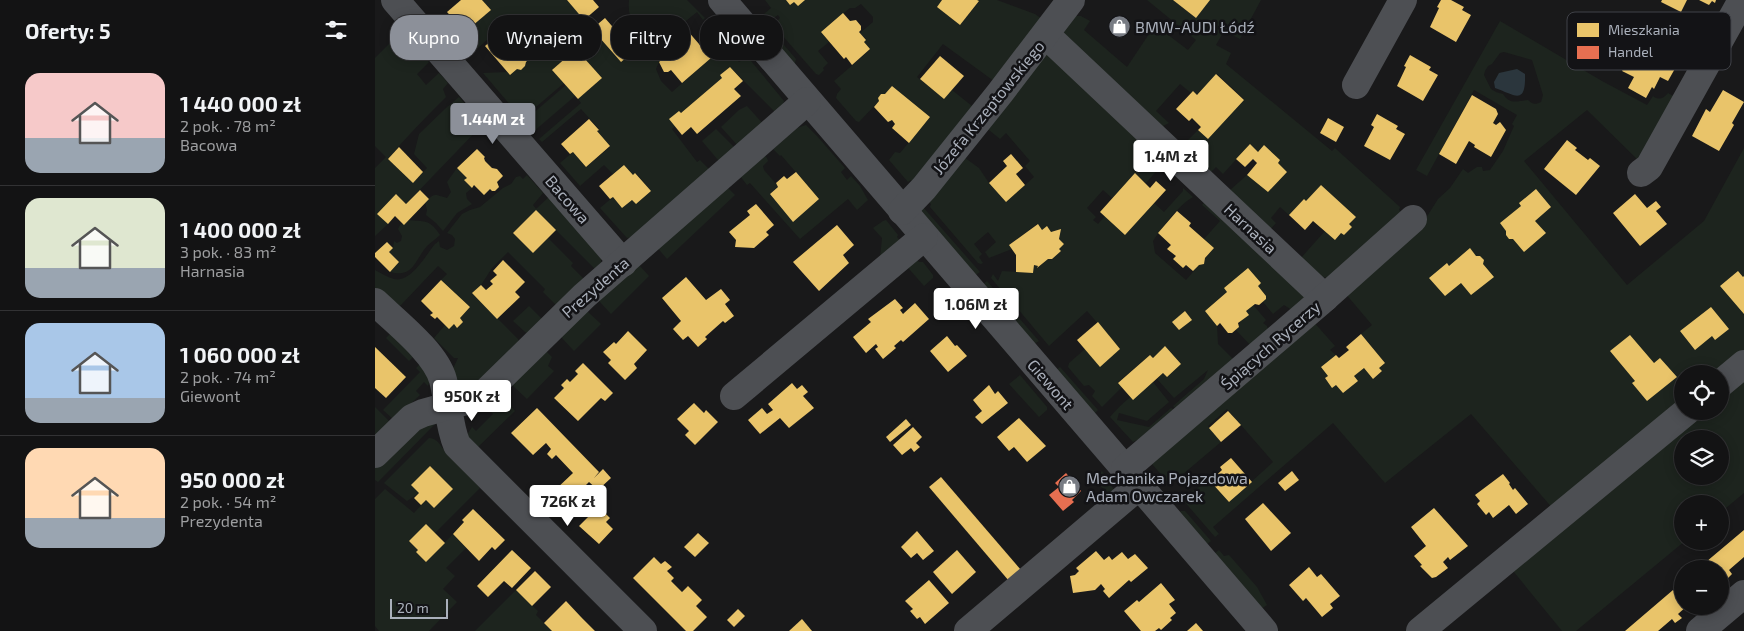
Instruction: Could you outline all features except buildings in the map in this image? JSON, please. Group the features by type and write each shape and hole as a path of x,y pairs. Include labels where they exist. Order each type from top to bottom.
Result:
{"street":[{"name":"Bacowa","path":"395,0 623,263"},
{"name":"Giewont","path":"722,0 1264,631"},
{"name":"Józefa Krzeptowskiego","path":"902,211 923,188 1071,0"},
{"path":"1356,85 1403,0"},
{"path":"1731,20 1742,0"},
{"name":"Harnasia","path":"1045,35 1325,298"},
{"path":"1641,174 1649,167 1703,70"},
{"name":"Prezydenta","path":"375,454 412,418 423,413 477,398 484,394 552,326 807,101"},
{"name":"Śpiących Rycerzy","path":"968,631 1413,218"},
{"path":"735,396 924,237"},
{"path":"375,302 433,360 443,380 452,434 457,445 643,631"},
{"path":"1729,376 1744,364"},
{"path":"1420,631 1676,420"},
{"path":"1700,631 1744,594"}],"shaded area":[{"path":"482,0 567,0 580,15 488,15 488,39 478,48 478,21 491,10"},
{"path":"629,0 687,0 702,15 700,16 697,12 690,18 690,15 630,15"},
{"path":"765,0 942,0 937,7 960,25 979,2 977,0 997,0 1035,14 1045,21 998,84 943,44 917,77 944,99 952,90 977,110 916,186 911,180 908,182 889,160 895,152 900,153 930,117 892,86 885,94 881,94 878,98 879,101 859,122 836,98 841,89 834,81 870,50 864,42 866,39 860,33 873,22 873,17 861,4 855,8 850,8 821,32 829,42 818,51 828,63 819,75 816,74 783,36 783,15 764,14 771,8"},
{"path":"1147,0 1173,0 1196,18 1210,0 1261,0 1240,39 1224,31 1216,45 1231,53 1226,64 1332,151 1335,148 1400,207 1399,210 1406,217 1331,278 1322,277 1314,272 1300,259 1325,231 1335,240 1341,233 1344,235 1352,227 1349,224 1356,217 1321,185 1289,215 1280,207 1271,218 1276,223 1269,231 1229,191 1247,175 1268,192 1287,172 1278,163 1280,160 1264,145 1258,152 1249,145 1223,174 1216,167 1208,175 1173,150 1188,140 1198,130 1208,139 1244,99 1217,74 1197,95 1193,91 1191,93 1180,84 1156,111 1169,123 1155,130 1059,33 1071,16 1081,16 1090,21 1084,30 1127,67 1155,25 1188,50 1196,40"},
{"path":"1500,21 1567,60 1567,70 1583,70 1647,105 1653,96 1661,98 1668,93 1677,98 1641,163 1587,110 1524,161 1627,285 1704,221 1744,148 1744,493 1729,506 1729,495 1674,495 1674,550 1576,631 1562,631 1500,555 1554,510 1471,414 1385,483 1333,423 1213,527 1219,534 1215,537 1183,500 1183,496 1210,481 1229,502 1273,462 1227,409 1208,426 1221,442 1170,485 1152,464 1312,320 1335,346 1330,350 1336,355 1328,376 1325,378 1332,387 1336,385 1343,393 1358,381 1354,376 1364,368 1373,379 1382,372 1379,368 1385,363 1361,334 1372,325 1345,293 1421,226 1438,199 1450,188 1463,169 1468,173 1477,167 1482,167 1483,171 1490,170 1503,151 1517,115 1474,90 1427,176 1416,170","holes":["1504,52 1532,60 1543,95 1541,102 1535,104 1528,100 1508,100 1503,94 1491,89 1484,75 1485,71 1500,53"]},
{"path":"601,39 611,51 611,60 619,60 621,62 623,60 661,60 656,69 661,81 672,92 709,60 737,60 739,62 742,60 750,60 784,101 776,113 730,67 720,75 722,78 681,113 679,111 675,126 672,129 697,162 700,160 709,169 637,236 627,238 600,208 613,197 622,208 632,200 636,204 651,191 636,173 633,175 624,165 613,174 604,165 580,186 560,163 573,152 586,167 610,147 597,131 599,129 581,109 542,142 539,139 581,103 578,99 602,78 586,60 601,60"},
{"path":"390,43 390,60 427,60 429,62 417,74 426,85 439,73 448,83 443,89 446,97 388,159 413,183 427,168 414,154 419,134 459,97 483,124 406,204 396,194 378,214 388,224 375,236 375,168 386,157 375,146 375,58"},
{"path":"783,44 796,59 795,63 790,67 783,58"},
{"path":"1052,49 1160,152 1153,160 1160,167 1146,183 1135,174 1112,198 1103,190 1087,208 1096,217 1093,220 1098,224 1105,216 1125,235 1154,203 1164,212 1183,191 1183,188 1193,197 1166,223 1153,241 1155,253 1186,280 1199,265 1204,264 1205,259 1213,249 1204,239 1220,221 1202,205 1210,196 1305,286 1304,300 1295,312 1284,305 1273,314 1263,302 1225,288 1227,292 1205,311 1217,326 1218,344 1238,364 1140,444 1137,440 1133,442 1110,417 1115,411 1140,390 1153,382 1169,402 1147,421 1119,413 1117,420 1149,427 1171,408 1175,408 1173,406 1204,379 1208,370 1174,398 1157,379 1163,373 1167,377 1181,364 1165,346 1153,358 1150,355 1118,382 1122,387 1102,407 1092,396 1095,391 1089,385 1084,386 1068,367 1069,363 1085,349 1100,366 1120,349 1087,311 1049,346 1012,302 1012,299 1007,297 991,278 993,274 998,281 1002,271 1033,273 1034,265 1038,266 1038,268 1061,251 1059,249 1064,244 1059,239 1061,229 1051,232 1047,226 1042,230 1037,224 1009,245 1012,249 989,258 985,252 996,242 988,232 974,244 982,254 979,257 983,263 981,264 978,263 930,207 931,204 926,199 961,155 979,168 1006,202 1034,177 1025,166 1030,161 1006,133 1000,139 984,126 1039,52"},
{"path":"529,60 563,60 552,70 564,83 522,119 483,73 507,72 510,75 517,69 522,69"},
{"path":"1517,69 1525,74 1524,91 1521,94 1518,96 1495,88 1494,82 1499,73"},
{"path":"566,85 575,96 533,132 524,121"},
{"path":"747,106 764,125 739,147 721,127 739,110"},
{"path":"806,125 845,168 841,172 847,180 851,176 860,186 868,200 857,210 848,199 800,239 750,183 747,185 740,176 763,154 768,161 763,166 764,170 778,186 770,194 793,221 819,199 781,155 773,149 797,128"},
{"path":"716,129 737,150 725,161 718,160 702,141"},
{"path":"457,168 467,178 465,181 472,188 466,193 467,199 472,204 457,213 443,231 426,215 425,202 435,195 447,198 451,192 447,182"},
{"path":"527,175 543,193 533,205 536,209 553,193 601,253 601,264 597,271 536,210 513,233 533,253 548,238 573,263 571,266 586,283 561,307 555,304 543,292 545,289 508,252 472,293 518,339 520,346 477,389 458,389 450,375 458,358 454,358 434,338 445,325 454,324 458,328 463,322 460,318 470,307 441,280 447,274 438,266 396,308 375,292 375,270 394,279 406,277 417,268 439,241 440,247 447,250 454,246 455,239 447,233 462,214 480,207 503,188 511,184 516,177 520,176 523,179"},
{"path":"728,188 735,195 667,259 656,246"},
{"path":"922,206 980,272 974,276 922,212"},
{"path":"408,220 429,223 440,235 427,246 409,270 404,273 390,272 399,262 389,252 393,248 394,241 397,243 401,241 402,236 398,229 400,225"},
{"path":"886,220 902,243 880,258 882,238 873,228"},
{"path":"914,256 919,262 923,262 933,275 933,278 924,286 903,262"},
{"path":"638,264 649,276 611,314 600,302 598,296"},
{"path":"987,281 1039,341 1031,346 982,285"},
{"path":"1253,305 1266,320 1263,323 1267,326 1269,334 1254,349 1236,330 1246,311"},
{"path":"529,306 541,318 542,323 530,335 513,321"},
{"path":"582,311 588,312 601,324 574,351 562,338 561,332"},
{"path":"394,330 414,356 409,361 386,338"},
{"path":"540,351 547,352 552,357 548,366 554,371 527,399 512,385"},
{"path":"421,363 431,379 428,386 424,382 416,391 420,395 393,419 383,410 420,372 416,368"},
{"path":"1060,367 1098,410 1093,415 1056,370"},
{"path":"1020,375 1047,407 1047,410 1039,417 1009,384"},
{"path":"503,394 515,411 476,449 467,435 472,427 476,431 493,414 485,405"},
{"path":"375,407 390,422 375,440"},
{"path":"433,423 435,424 378,482 375,480 375,466 407,434"},
{"path":"429,438 439,443 480,488 435,533 409,541 426,562 453,534 466,548 446,568 455,576 443,589 457,602 429,631 379,631 375,626 375,499 385,489 414,513 426,500 434,508 453,489 430,466 412,485 419,493 407,501 384,483"},
{"path":"1102,471 1112,483 1112,487 1117,493 1108,494 1094,479"},
{"path":"1181,511 1185,511 1211,541 1206,545 1176,515"},
{"path":"1219,550 1224,556 1229,555 1257,587 1267,605 1261,609 1214,554"},
{"path":"516,590 538,611 536,615 552,631 475,631"}],"place":[{"name":"BMW-AUDI Łódź","path":"1119,26"},
{"name":"Mechanika Pojazdowa Adam Owczarek","path":"1070,486"}]}
